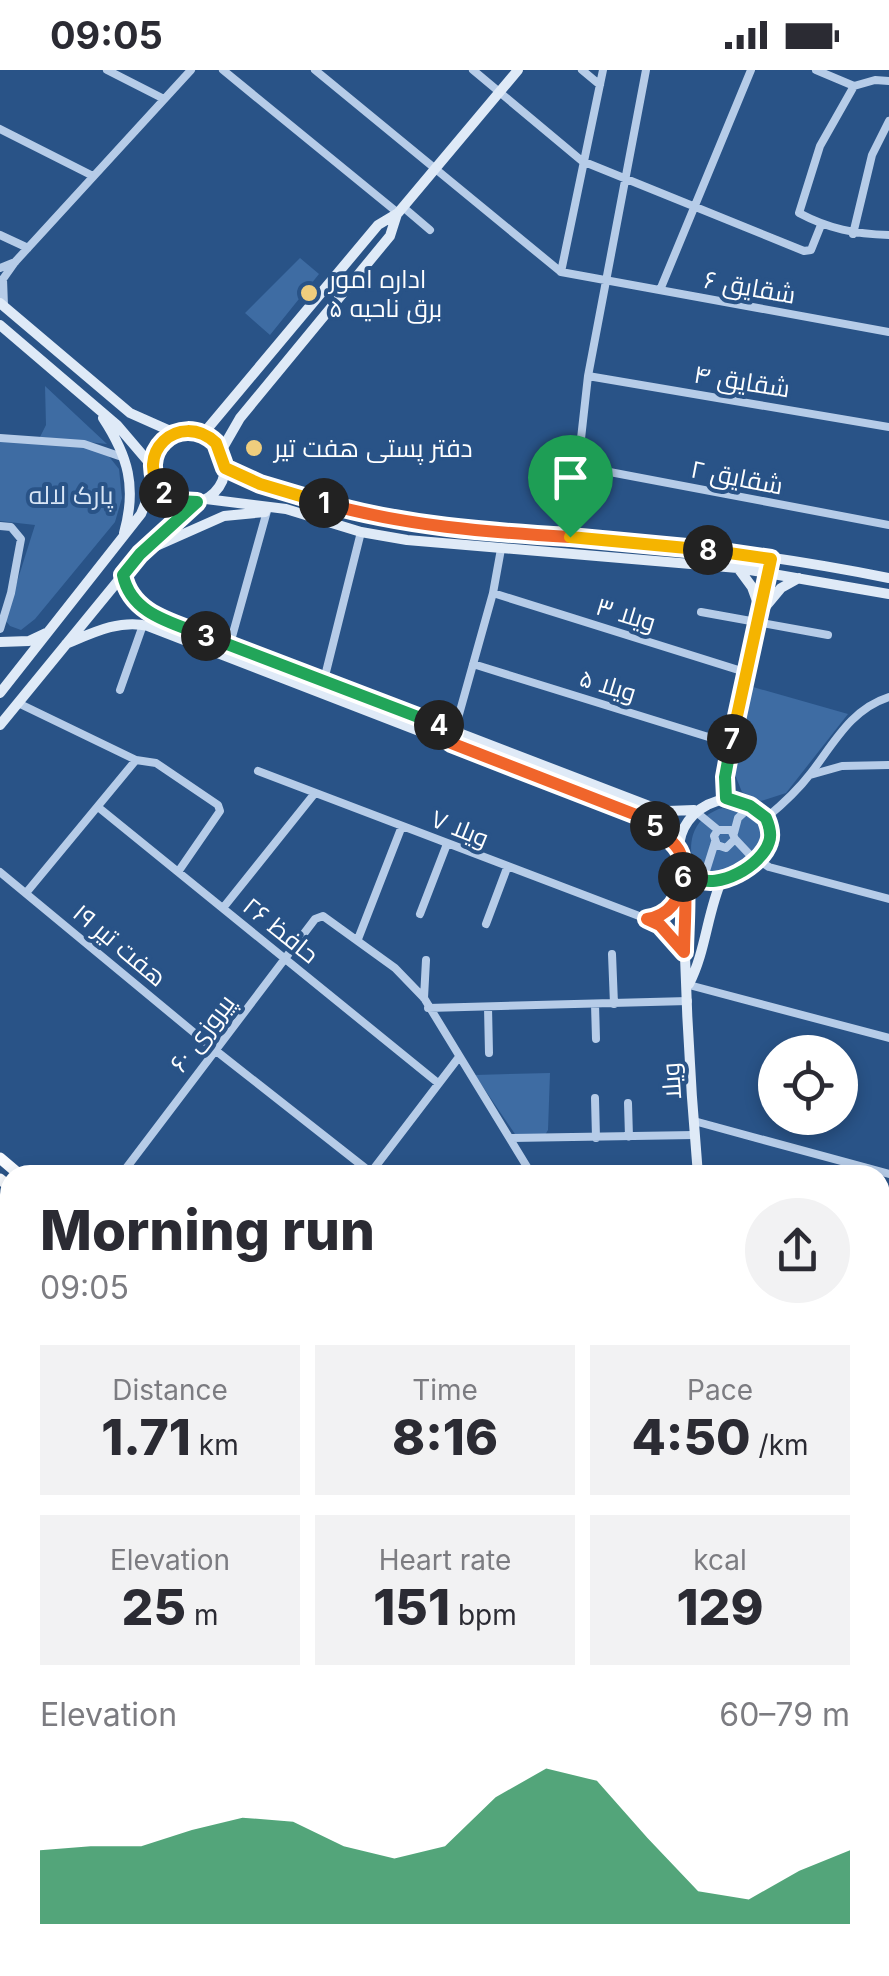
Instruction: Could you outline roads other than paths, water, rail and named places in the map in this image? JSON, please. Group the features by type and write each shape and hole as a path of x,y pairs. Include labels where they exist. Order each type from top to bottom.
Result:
{"street":[{"path":"107,70 164,98"},
{"path":"190,70 15,262 3,279 2,304 130,413 176,433 204,434 222,450"},
{"path":"223,70 430,230"},
{"path":"315,70 561,272 603,70"},
{"path":"472,70 582,161 804,250 811,250 820,224"},
{"path":"204,434 378,225 400,210 518,70"},
{"path":"582,70 600,84"},
{"path":"570,537 588,376 646,70"},
{"path":"660,290 751,70"},
{"path":"816,70 854,86 874,80 889,81"},
{"path":"854,86 820,146 799,213 853,234 889,235"},
{"path":"853,234 872,156 889,121"},
{"path":"0,129 93,176"},
{"path":"0,725 140,554 220,486 225,468 222,450 240,418 390,236 400,210"},
{"path":"0,234 28,248"},
{"path":"0,268 15,262"},
{"name":"شقایق ۶","path":"561,272 889,332"},
{"path":"303,315 314,326"},
{"path":"0,324 118,425 152,466 155,480 168,497 178,501 286,510 361,532 456,546 738,568 889,594"},
{"name":"شقایق ۴","path":"588,376 889,427"},
{"path":"94,404 126,458 132,494 122,539"},
{"path":"118,425 129,424 130,413"},
{"path":"152,466 159,446 176,433"},
{"path":"0,438 84,444 126,458"},
{"name":"شقایق ۲","path":"578,466 889,525"},
{"path":"225,468 292,494 366,515 456,530 665,544 889,578"},
{"path":"0,693 141,514 155,480"},
{"path":"140,554 224,516 286,510"},
{"path":"230,644 266,511"},
{"path":"0,526 18,532 20,539 0,629"},
{"path":"324,680 361,532"},
{"path":"452,737 501,549"},
{"path":"726,798 731,744 771,559"},
{"path":"738,568 752,588 760,617"},
{"path":"123,575 129,594 152,615 324,680 644,818 680,851"},
{"path":"760,617 781,588 800,578"},
{"name":"ویلا ۳","path":"492,594 748,673"},
{"path":"120,690 138,624 134,613 141,607"},
{"path":"701,612 760,617 828,635"},
{"path":"66,644 138,624 649,806 694,810 718,830"},
{"path":"0,642 30,641 52,631"},
{"name":"ویلا ۵","path":"473,664 731,744"},
{"path":"766,818 810,776 850,719 889,697"},
{"path":"18,703 136,760 156,763 218,805 220,812 178,872"},
{"path":"26,894 136,760"},
{"path":"810,776 842,766 889,765"},
{"name":"ویلا ۷","path":"258,771 647,919"},
{"path":"223,908 315,793"},
{"path":"680,851 683,823 694,810 710,801 726,798 750,806 766,818 770,842 759,859 722,880 708,882 694,877 683,866"},
{"path":"715,842 726,848 738,818 750,806"},
{"name":"حافظ ۲۶","path":"98,807 438,1084"},
{"path":"402,826 358,938 395,968 426,1003 527,1165"},
{"path":"718,830 728,828 769,867 889,899"},
{"path":"708,882 706,874 718,830"},
{"path":"420,914 447,844"},
{"name":"ویلا","path":"680,851 697,1165"},
{"path":"486,924 507,868"},
{"name":"هفت تیر ۱۹","path":"0,872 360,1165"},
{"name":"ویلا","path":"689,985 700,964 722,880"},
{"path":"647,919 673,907 684,884"},
{"name":"پیروزی ۶۰","path":"128,1165 318,917 323,916 358,938"},
{"path":"647,919 660,925 684,952"},
{"path":"612,954 614,1004"},
{"path":"426,960 426,1003"},
{"path":"689,985 889,1038"},
{"path":"426,1003 488,1007 688,1001"},
{"path":"595,1004 596,1039"},
{"path":"488,1007 489,1053"},
{"path":"378,1165 459,1057"},
{"path":"595,1098 596,1138"},
{"path":"628,1103 629,1137"},
{"path":"694,1122 855,1165"},
{"path":"512,1138 694,1135"}],"place":[{"name":"اداره امور برق ناحیه ۵","path":"309,293"},
{"name":"دفتر پستی هفت تیر","path":"254,448"}],"park label":[{"name":"پارک لاله","path":"71,495"}]}
